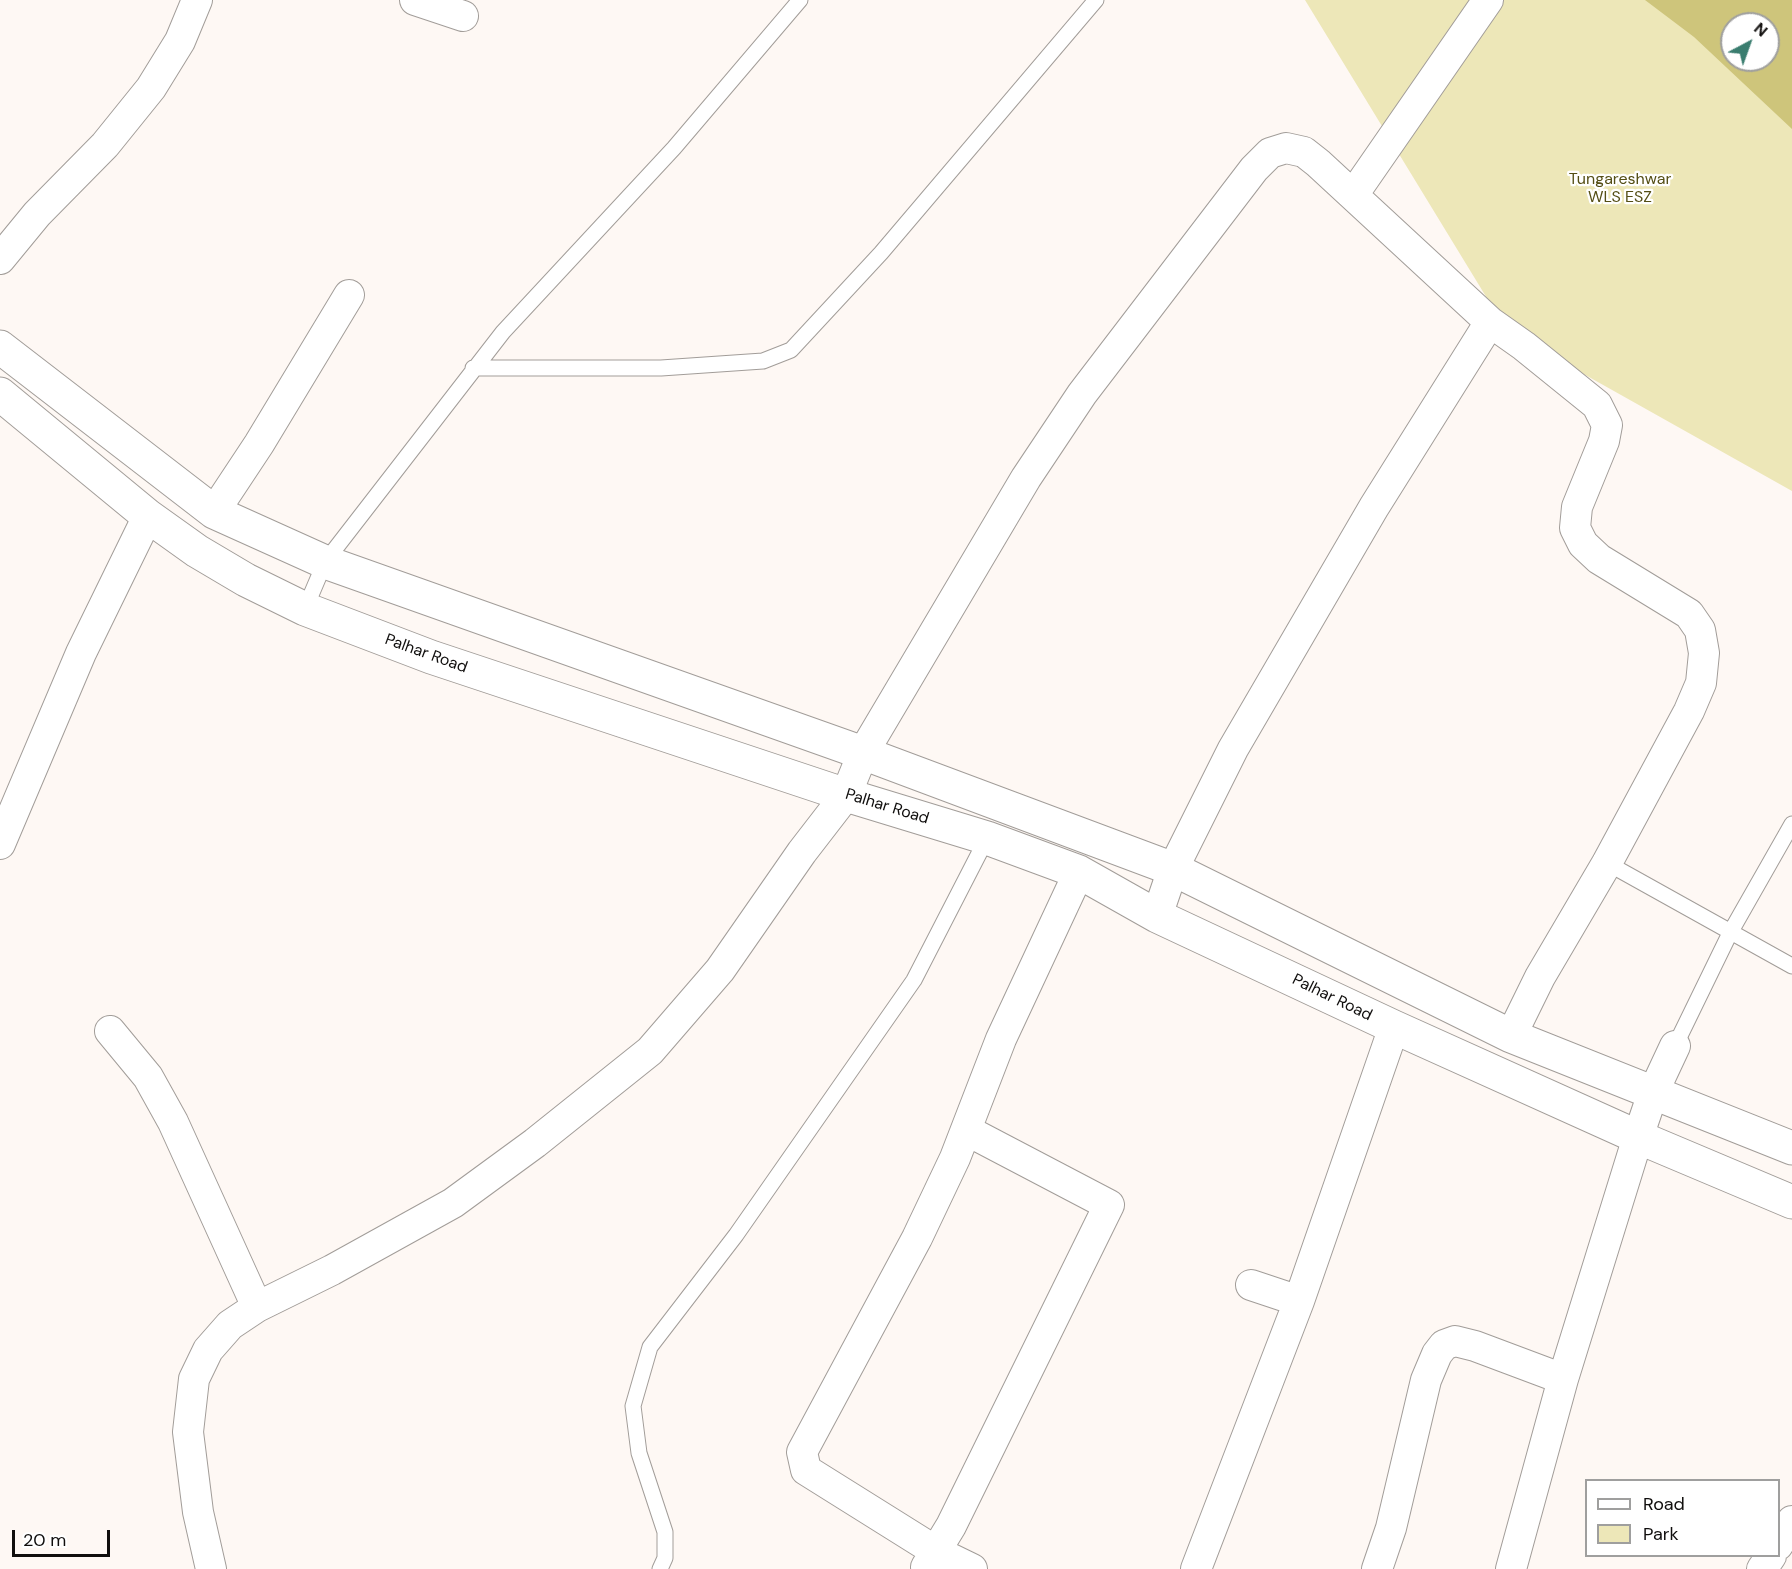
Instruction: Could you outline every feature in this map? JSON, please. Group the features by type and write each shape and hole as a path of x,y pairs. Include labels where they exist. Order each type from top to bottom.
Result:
{"main road":[{"path":"0,347 214,512 325,562 863,753 1173,869 1511,1036 1792,1149"},
{"name":"Palhar Road","path":"0,394 148,516 236,574 305,609 431,657 846,795 987,838 1079,872 1157,915 1394,1027 1638,1137 1792,1202"},
{"path":"71,453 97,422"}],"street":[{"path":"0,259 37,214 105,145 151,88 180,41 197,0"},
{"path":"415,0 463,16"},
{"path":"1353,195 1488,0"},
{"path":"211,1569 198,1512 188,1432 194,1379 208,1350 230,1324 257,1307 332,1270 453,1203 535,1143 650,1051 720,970 802,852 846,795 863,753 1026,478 1082,394 1254,169 1270,153 1286,148 1304,152 1490,322 1524,346 1597,405 1607,425 1604,441 1577,507 1575,528 1584,544 1599,559 1689,614 1700,630 1704,653 1701,683 1689,711 1607,863 1540,977 1511,1036"},
{"path":"214,512 259,444 349,295"},
{"path":"1157,915 1173,869 1233,749 1307,619 1490,322"},
{"path":"0,844 81,653 148,516"},
{"path":"972,1569 931,1561 806,1470 801,1452 917,1238 966,1130 1001,1039 1079,872"},
{"path":"1196,1569 1299,1301 1394,1027"},
{"path":"110,1031 148,1077 173,1122 257,1307"},
{"path":"1511,1569 1563,1379 1638,1137 1653,1093 1675,1046"},
{"path":"931,1561 1109,1205 966,1130"},
{"path":"1251,1285 1299,1301"},
{"path":"1377,1569 1391,1528 1426,1380 1437,1354 1444,1345 1455,1341 1474,1346 1563,1379"},
{"path":"1780,1543 1792,1521"}],"lane":[{"path":"305,609 325,562 473,368 503,332 674,148 800,0"},
{"path":"473,368 661,368 763,361 791,350 881,253 1096,0"},
{"path":"1675,1046 1730,933 1792,824"},
{"path":"660,1569 665,1558 664,1532 639,1453 633,1406 650,1347 736,1235 914,980 987,838"},
{"path":"1607,863 1792,966"}],"green space":[{"name":"Tungareshwar WLS ESZ","path":"1305,0 1792,0 1792,491 1507,331"}],"shaded area":[{"path":"1645,0 1792,0 1792,129 1731,72 1780,72 1780,12 1720,12 1720,61 1694,37"}]}
